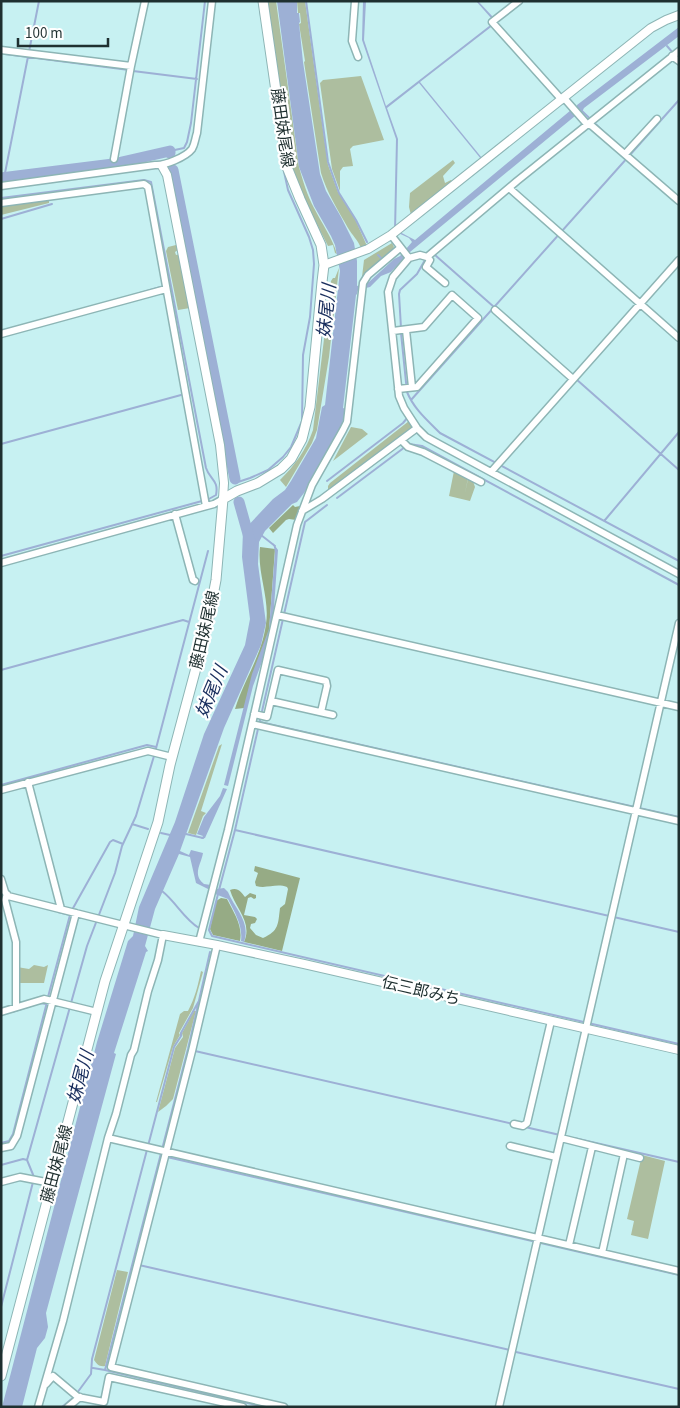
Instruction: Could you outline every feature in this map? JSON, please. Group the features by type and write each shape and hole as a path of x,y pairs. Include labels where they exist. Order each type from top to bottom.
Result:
{"main road":[{"name":"藤田妹尾線","path":"1,1376 97,1012 127,926 158,822 172,757 213,599 223,499 258,483 281,469 291,459 302,439 310,407 324,265 319,238 287,167 263,1"}],"street":[{"path":"114,159 145,1"},
{"path":"1,186 155,165 162,166 188,153 195,141 212,1"},
{"path":"355,1 352,41 358,57"},
{"path":"519,1 494,22 563,99 679,201"},
{"path":"324,265 360,253 391,235 651,28 679,15"},
{"path":"1,50 131,66"},
{"path":"391,235 405,253 427,257 675,54 679,62"},
{"path":"627,154 657,118"},
{"path":"1,562 206,506 223,499 224,483 220,444 167,175 162,166"},
{"path":"1,203 146,185 206,506"},
{"path":"509,188 641,302 679,338"},
{"path":"405,253 389,287 389,303 401,330 406,388 402,402 417,428 426,436 679,574"},
{"path":"199,942 257,725 282,616 289,558 302,511 312,486 347,422 362,283 368,275 405,253"},
{"path":"427,257 430,260 426,267 445,283"},
{"path":"491,472 679,260"},
{"path":"1,334 166,287"},
{"path":"401,330 424,327 452,295 478,318 417,387 406,388"},
{"path":"495,310 572,379"},
{"path":"401,330 406,388"},
{"path":"302,511 405,444 417,428"},
{"path":"405,444 481,482"},
{"path":"175,514 193,580 195,581"},
{"path":"282,616 662,701 679,707"},
{"path":"499,1407 679,623"},
{"path":"259,715 267,717 278,670 326,681 327,686 321,712"},
{"path":"271,700 333,714"},
{"path":"257,725 637,809 679,822"},
{"path":"1,790 148,751 172,757"},
{"path":"28,782 61,910"},
{"path":"1,879 16,942 16,1007"},
{"path":"6,897 73,912 163,936 134,1050 131,1054 108,1138 63,1321 38,1407"},
{"path":"1,1148 11,1146 17,1136 49,1000 73,912"},
{"name":"伝三郎みち","path":"163,936 217,945 552,1021 586,1025 679,1050"},
{"path":"50,1364 53,1376 77,1395 103,1404 217,945"},
{"path":"1,1012 49,1000 97,1012"},
{"path":"514,1124 523,1126 528,1123 552,1021"},
{"path":"561,1136 592,1147 640,1158"},
{"path":"108,1138 147,1147 164,1154 538,1241 569,1245 679,1271"},
{"path":"510,1146 556,1157"},
{"path":"569,1245 592,1147"},
{"path":"602,1253 624,1154"},
{"path":"1,1182 18,1177 51,1184"},
{"path":"111,1372 223,1405 243,1407"},
{"path":"111,1372 284,1407"},
{"path":"44,1384 53,1376"},
{"path":"68,1407 77,1395"}],"green space":[{"path":"267,1 276,1 299,167 309,198 330,236 337,254 333,245 328,246 289,169"},
{"path":"297,1 305,1 328,165 338,192 355,219 367,246 361,248 326,188 321,173"},
{"path":"361,76 384,140 353,146 350,149 353,166 343,167 340,171 340,191 332,169 320,83 323,80"},
{"path":"453,160 455,163 443,176 445,183 451,180 453,182 411,215 409,207 410,193"},
{"path":"49,199 49,203 1,215 1,205"},
{"path":"392,243 394,247 392,251 362,277 364,260"},
{"path":"176,245 178,250 175,252 176,255 180,254 190,308 178,310 166,251 168,247"},
{"path":"339,268 329,357 317,430 312,443 286,487 280,480 300,457 313,430 331,281 335,278"},
{"path":"409,421 413,428 328,493 330,483"},
{"path":"351,427 362,429 368,434 333,461"},
{"path":"454,471 468,478 465,493 468,479 473,481 475,487 470,501 449,496"},
{"path":"293,505 301,507 296,520 286,520 273,533 269,528"},
{"path":"260,547 275,549 269,631 244,708 235,709 257,657 266,624 267,614 260,566"},
{"path":"222,744 201,811 206,813 196,835 188,833 219,746"},
{"path":"255,866 300,878 282,951 244,942 246,935 245,922 230,890 237,890 245,897 250,893 256,895 254,899 248,898 244,915 257,919 255,923 251,924 250,928 256,935 263,938 275,930 280,908 285,904 288,889 283,886 256,886 255,882 258,873 254,871"},
{"path":"221,898 227,899 235,914 241,935 240,941 213,935 210,929 216,901"},
{"path":"34,965 44,967 48,965 44,983 18,983 17,967 29,969"},
{"path":"201,971 203,972 193,1008 173,1047 156,1102 180,1014 188,1011"},
{"path":"194,1011 196,1011 173,1099 158,1112 175,1048 183,1037 182,1033"},
{"path":"642,1155 665,1161 648,1239 631,1235 634,1221 627,1219"},
{"path":"117,1270 128,1272 105,1366 101,1366 94,1360"}],"water":[{"name":"妹尾川","path":"277,1 297,1 303,62 320,174 326,191 354,243 357,261 357,286 369,282 394,259 400,256 412,242 409,238 394,231 396,139 362,40 363,1 366,1 364,40 386,106 493,23 476,1 493,17 493,20 523,1 497,22 560,93 495,24 420,82 481,159 419,83 387,108 398,139 396,230 415,240 571,110 574,111 577,105 679,27 679,36 584,108 582,112 410,252 391,272 381,276 370,287 358,290 343,408 346,409 341,428 304,493 297,502 292,504 265,531 259,542 258,564 266,623 261,645 224,728 180,851 189,855 191,850 203,853 198,869 198,877 204,884 211,885 210,890 196,883 190,857 179,854 155,909 145,946 148,951 146,952 114,1053 116,1054 46,1313 48,1327 45,1338 37,1348 22,1407 2,1407 97,1042 128,941 133,936 139,907 175,822 204,734 245,645 250,619 242,557 243,531 273,499 285,490 291,481 316,438 322,407 325,405 340,271 335,245 314,206 299,167"},
{"path":"273,543 278,550 273,622 266,651 253,686 228,786 224,785 252,674 269,629 275,552"},
{"path":"223,788 227,789 205,838 201,839 203,836 197,834 204,817 220,796"},
{"path":"224,888 244,922 246,935 244,942 241,941 240,925 228,899 215,894 217,889"}],"waterway":[{"path":"4,178 39,1"},
{"path":"170,151 184,148 187,142 191,123 205,1"},
{"path":"259,1 261,16"},
{"path":"306,1 328,162 339,193 367,242"},
{"path":"667,46 673,53"},
{"path":"5,54 129,70"},
{"path":"133,71 197,79"},
{"path":"411,400 679,100"},
{"path":"582,111 609,137"},
{"path":"1,178 113,164 170,151 170,153"},
{"path":"235,483 268,470 283,457 291,447 302,421 303,355 310,317 314,264 313,250 288,190 283,167"},
{"path":"173,170 235,479"},
{"path":"1,198 144,180 151,182 206,468 217,490 216,495 207,500"},
{"path":"1,219 52,204"},
{"path":"378,255 381,258"},
{"path":"435,255 494,307"},
{"path":"401,328 400,290 417,274 425,260"},
{"path":"123,298 164,286"},
{"path":"401,333 407,392 417,409 440,433 679,561"},
{"path":"576,379 679,470"},
{"path":"1,444 181,395"},
{"path":"327,481 403,423 408,417"},
{"path":"605,520 679,432"},
{"path":"409,444 422,446 679,585"},
{"path":"337,498 405,447"},
{"path":"1,556 202,501"},
{"path":"239,502 250,541"},
{"path":"219,890 235,830 305,522 327,505"},
{"path":"261,535 275,546"},
{"path":"71,1003 87,946 115,873 122,846 136,816 154,756 208,551"},
{"path":"1,670 183,620 189,622"},
{"path":"260,722 679,817"},
{"path":"1,785 147,745 156,747"},
{"path":"132,824 148,829"},
{"path":"235,830 679,932"},
{"path":"161,833 170,835"},
{"path":"186,834 203,838"},
{"path":"72,910 110,842 113,840 123,844"},
{"path":"162,891 199,928"},
{"path":"218,894 209,930 212,936 679,1044"},
{"path":"58,912 70,915"},
{"path":"48,997 70,915"},
{"path":"105,1370 188,1049 210,952"},
{"path":"77,1393 91,1374 92,1359 174,1047 200,999"},
{"path":"1,1143 9,1141 13,1134 47,1002"},
{"path":"12,1012 40,1003 46,1004"},
{"path":"34,1177 27,1160 70,1007"},
{"path":"195,1051 513,1124"},
{"path":"525,1127 560,1135"},
{"path":"574,1138 679,1162"},
{"path":"167,1157 679,1275"},
{"path":"1,1165 23,1159 27,1160"},
{"path":"1,1307 33,1182"},
{"path":"139,1265 510,1350"},
{"path":"516,1352 679,1389"},
{"path":"93,1368 265,1407"},
{"path":"62,1407 74,1397"}]}
